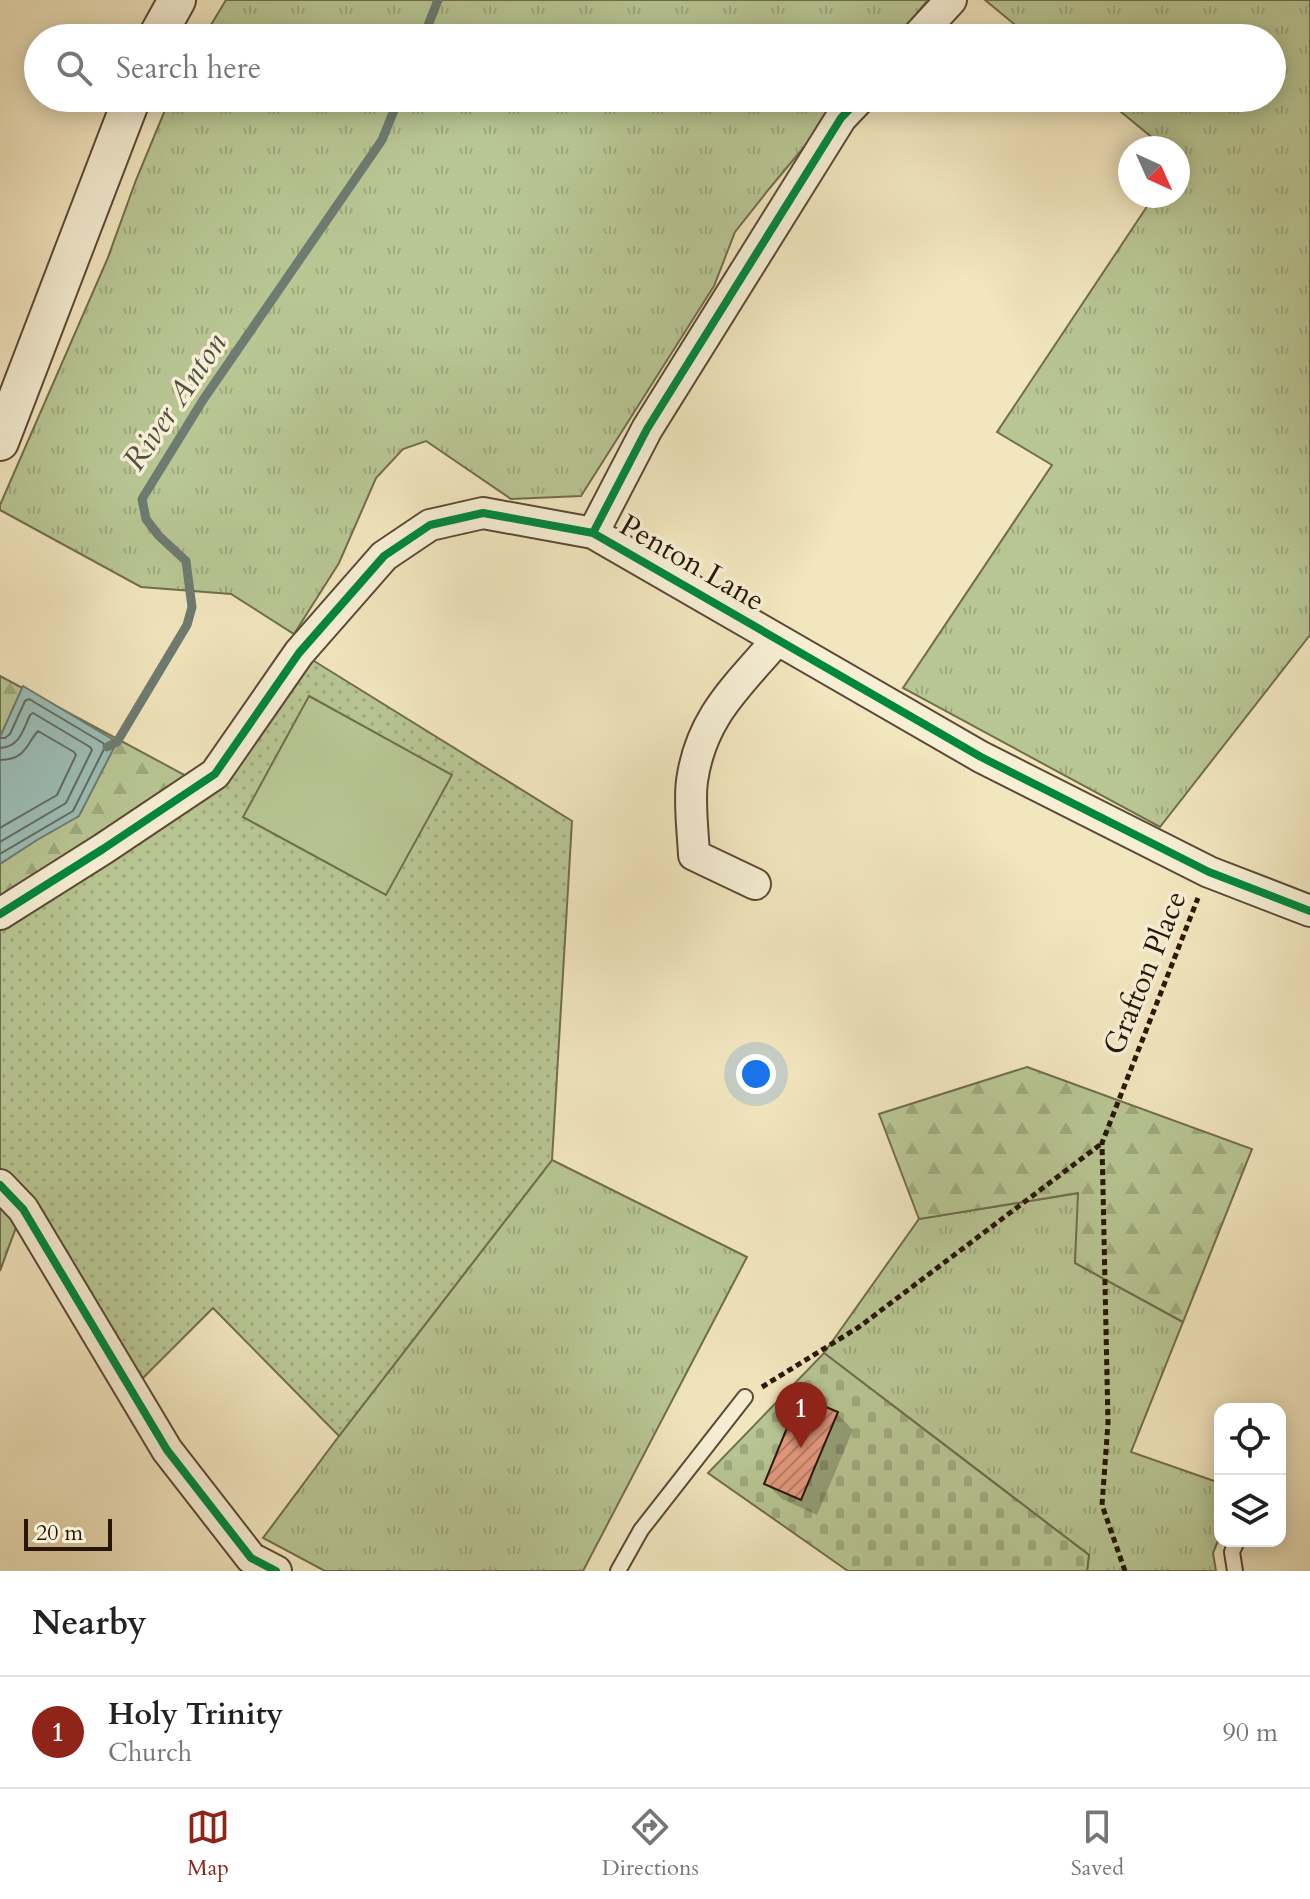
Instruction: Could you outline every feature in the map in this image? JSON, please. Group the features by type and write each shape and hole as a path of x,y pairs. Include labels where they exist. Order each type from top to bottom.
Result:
{"street":[{"path":"164,24 177,0"},
{"path":"929,24 951,0"},
{"path":"0,442 127,112"},
{"path":"593,533 647,429 847,112"},
{"name":"Penton Lane","path":"0,914 215,774 299,653 384,556 430,525 483,513 593,533 981,757 1209,872 1310,911"},
{"path":"755,884 694,855 691,783 700,741 718,709 777,640"},
{"path":"0,1185 23,1209 167,1450 251,1558 276,1571"}],"lane":[{"path":"618,1571 641,1530 745,1397"},
{"path":"1234,1547 1232,1552 1235,1571"}],"path":[{"path":"745,1397 859,1327 1102,1143"},
{"path":"1102,1143 1108,1423 1102,1505 1125,1571"}],"green space":[{"path":"226,0 928,0 908,24 211,24"},
{"path":"985,0 1310,0 1310,635 1160,827 903,688 1052,465 997,432 1146,208 1190,208 1190,136 1150,136 1121,112 1286,112 1286,24 1014,24"},
{"path":"164,112 833,112 735,232 714,286 581,496 511,499 426,441 403,449 376,478 339,563 294,634 231,594 141,587 0,510 107,260"},
{"path":"306,656 572,821 552,1160 339,1436 213,1308 128,1393 0,1176 0,921 219,784"},
{"path":"0,676 192,779 0,904"},
{"path":"309,696 452,775 386,895 243,817"},
{"path":"1027,1067 1252,1149 1183,1322 1075,1263 1078,1193 919,1219 879,1114"},
{"path":"552,1160 747,1257 583,1571 325,1571 263,1538 339,1436"},
{"path":"1079,1193 1075,1263 1183,1322 1131,1452 1214,1481 1213,1553 1216,1571 1087,1571 1089,1555 824,1353 919,1219"},
{"path":"0,1203 18,1222 0,1271"},
{"path":"824,1353 1089,1555 1087,1571 848,1571 708,1473"}],"water":[{"path":"23,686 117,742 79,816 0,864 0,737"}],"building":[{"path":"800,1396 838,1412 801,1500 764,1484"}],"waterway":[{"name":"River Anton","path":"429,24 438,0"},
{"name":"River Anton","path":"107,747 117,742 187,625 192,607 186,561 146,519 142,499 203,400 382,140 393,112"}],"cycle path":[{"path":"593,533 647,429 847,112"},
{"path":"0,914 215,774 299,653 384,556 430,525 483,513 593,533 981,757 1209,872 1310,911"},
{"path":"0,1185 23,1209 167,1450 251,1558 276,1571"}],"place":[{"name":"Holy Trinity","path":"801,1448"}]}
